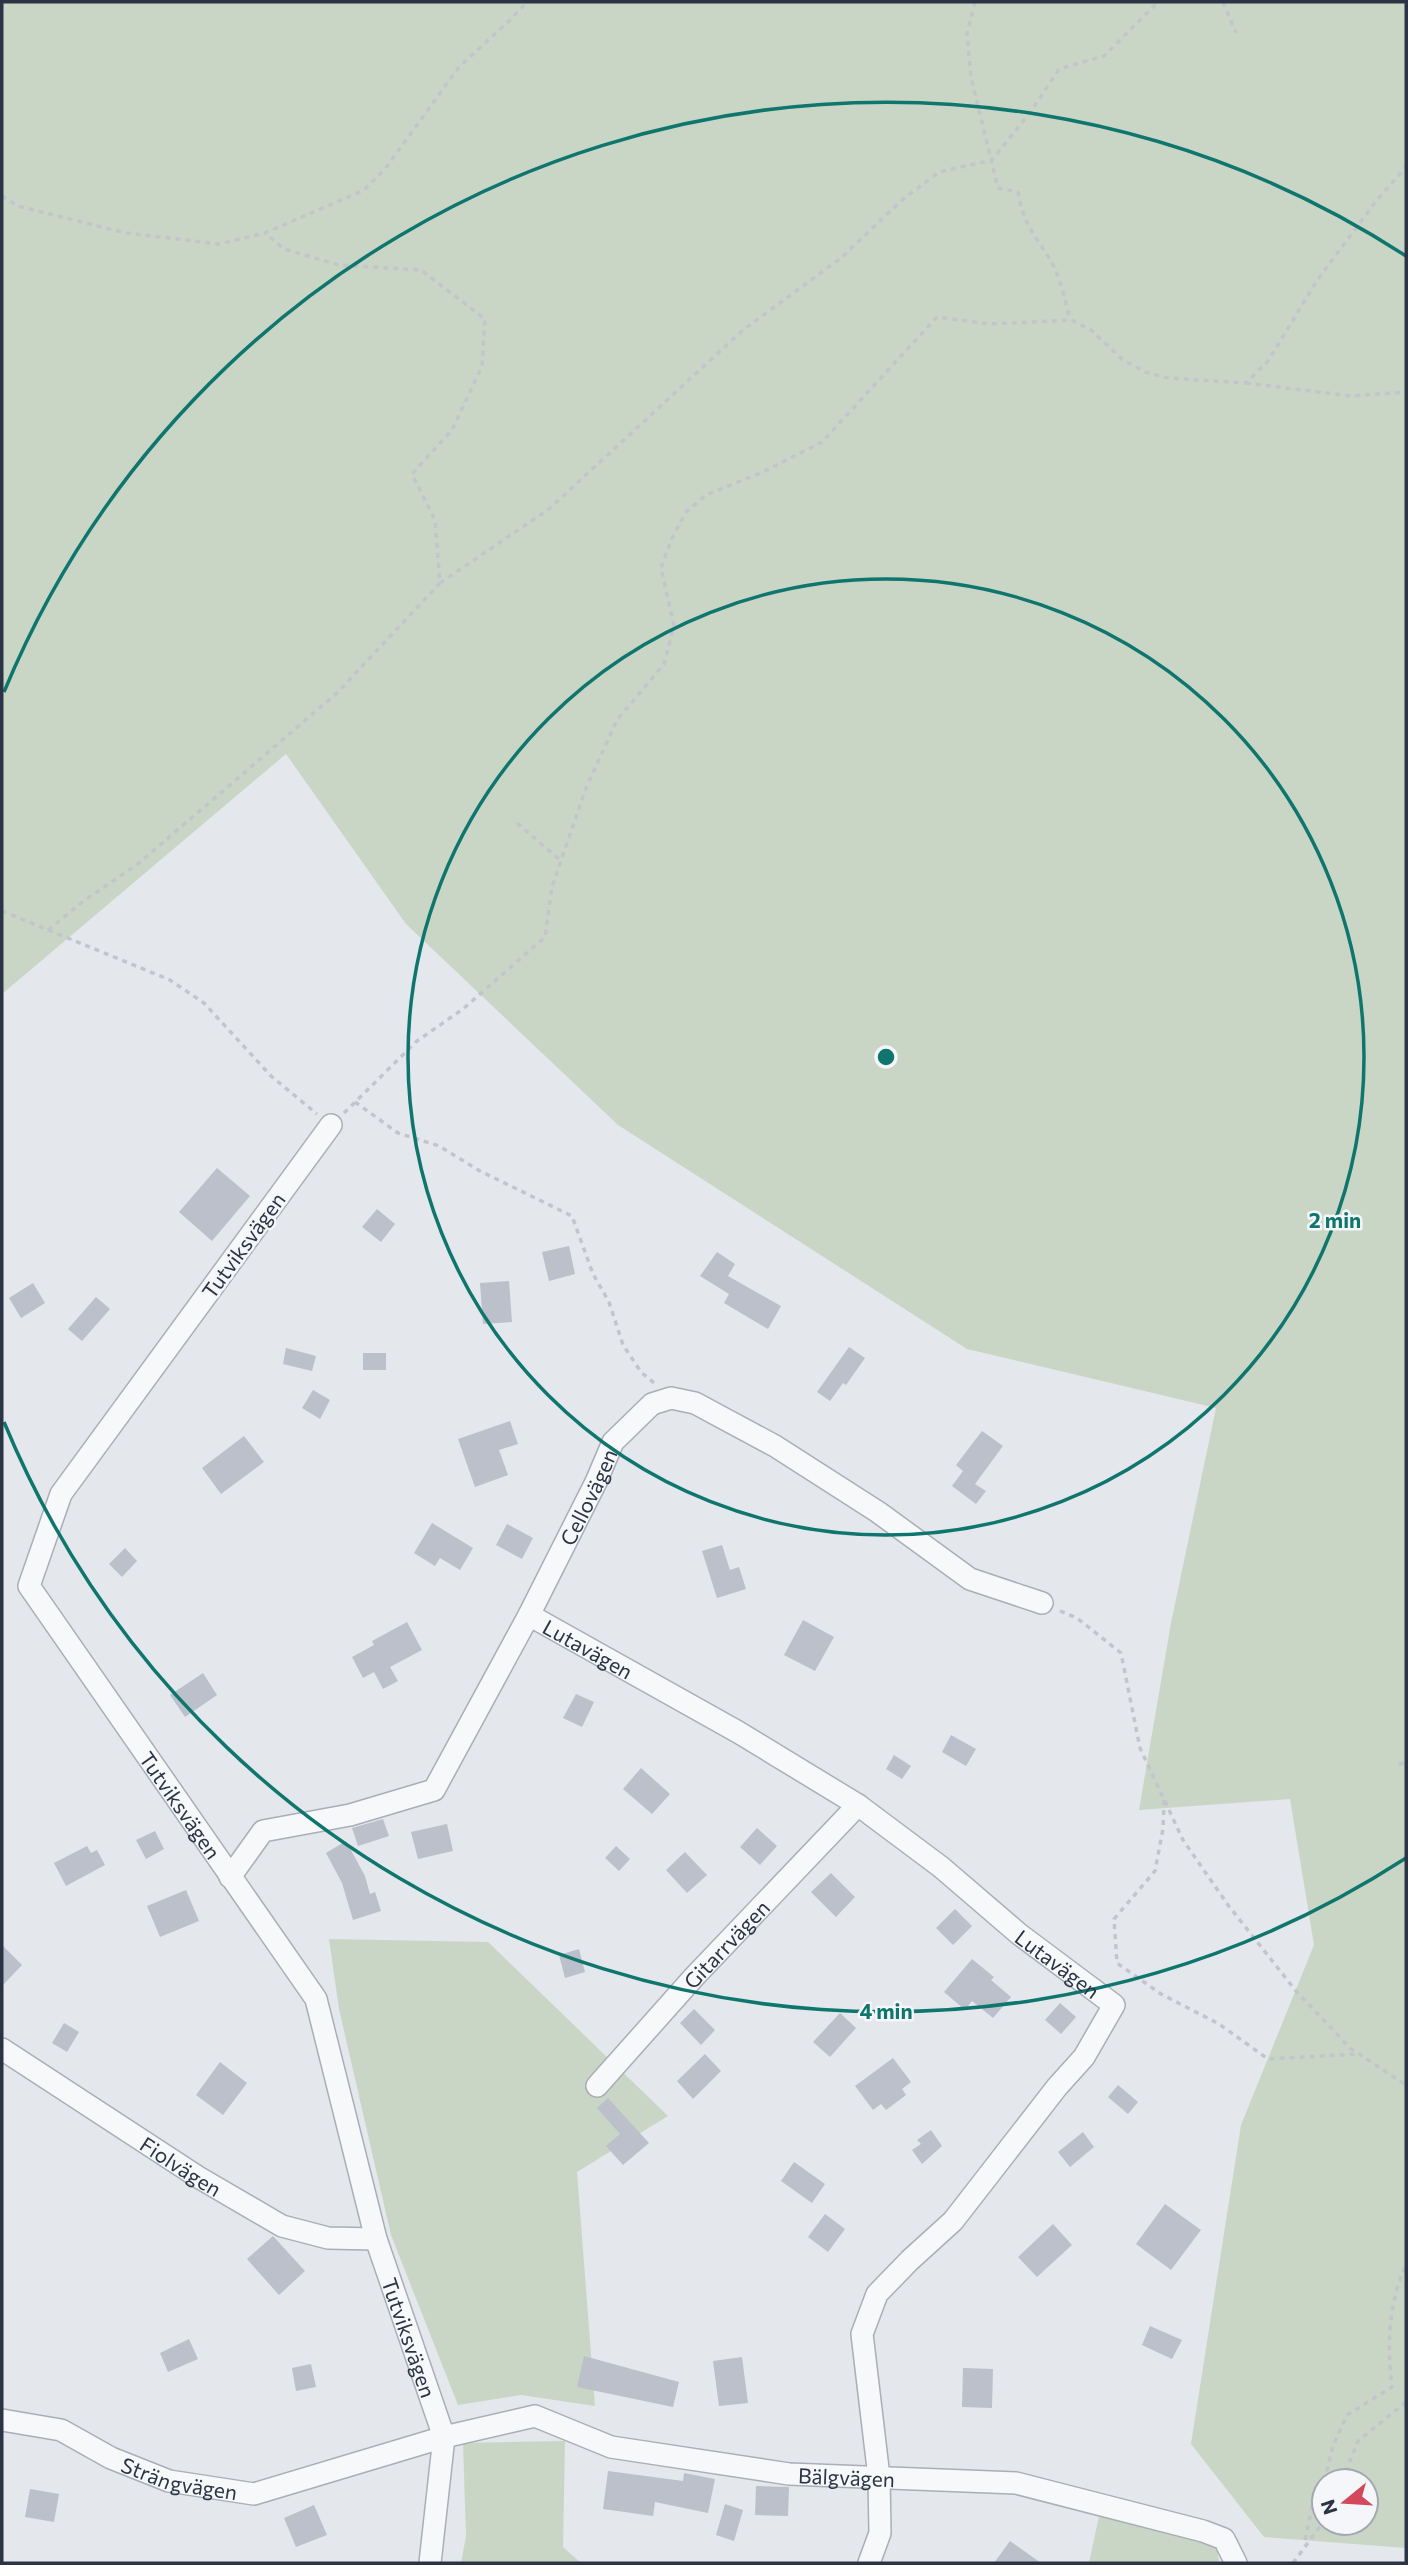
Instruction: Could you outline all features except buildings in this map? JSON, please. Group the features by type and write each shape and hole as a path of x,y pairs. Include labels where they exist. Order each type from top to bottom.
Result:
{"street":[{"name":"Tutviksvägen","path":"331,1125 61,1494 29,1586 316,1999 376,2239 444,2437 430,2563"},
{"path":"671,1398 695,1403 775,1446 878,1512 970,1579 1042,1603"},
{"name":"Cellovägen","path":"230,1877 263,1831 350,1815 434,1790 529,1615 596,1482 613,1442 652,1404 671,1398"},
{"name":"Lutavägen","path":"529,1615 738,1732 858,1805 941,1867 1019,1934 1114,2005 1084,2057 1057,2087 953,2221 877,2294 862,2334 879,2477 880,2533 869,2563"},
{"name":"Gitarrvägen","path":"597,2086 694,1977 858,1805"},
{"name":"Fiolvägen","path":"2,2049 198,2177 282,2226 328,2238 376,2239"},
{"name":"Bälgvägen","path":"444,2437 535,2416 611,2447 789,2474 1016,2483 1203,2531 1224,2539 1236,2563"},
{"name":"Strängvägen","path":"2,2420 61,2430 111,2458 169,2481 254,2494 444,2437"}],"path":[{"path":"2,196 18,206 126,233 219,244 265,233 364,190 385,170 459,67 527,2"},
{"path":"975,2 967,34 971,77 998,188 1018,192 1023,217 1056,271 1070,320"},
{"path":"48,930 81,903 139,863 337,693 440,583 548,509 743,330 841,258 902,200 939,172 992,160 1032,110 1059,69 1104,56 1158,2"},
{"path":"1223,2 1236,33"},
{"path":"1246,383 1268,361 1318,279 1377,200 1406,167"},
{"path":"265,233 284,249 339,265 421,271 485,319 482,366 462,409 452,430 412,474 435,520 440,583"},
{"path":"2,911 170,980 204,1003 271,1076 331,1125 417,1041 463,1009 545,937 552,887 586,788 617,720 664,664 674,626 661,568 671,538 686,512 706,495 763,472 822,442 937,317 989,324 1070,320 1091,330 1123,359 1145,372 1168,378 1246,383 1352,396 1406,392"},
{"path":"517,823 561,861"},
{"path":"355,1102 398,1133 439,1146 480,1171 572,1216 593,1275 609,1302 623,1345 641,1372 671,1398"},
{"path":"1042,1603 1077,1618 1121,1653 1140,1748 1183,1840 1228,1905 1296,1991 1350,2048 1406,2085"},
{"path":"1399,1765 1406,1761"},
{"path":"1164,1799 1163,1829 1155,1871 1114,1919 1117,1963 1161,1994 1219,2024 1268,2059 1359,2054"},
{"path":"1328,2467 1333,2446 1347,2415 1392,2387 1388,2347 1400,2279 1406,2265"},
{"path":"1348,2467 1358,2441 1406,2403"},
{"path":"1305,2540 1310,2517"},
{"path":"1293,2563 1312,2537"}],"green space":[{"path":"2,2 1406,2 1406,2548 1264,2537 1191,2444 1241,2125 1314,1945 1290,1799 1139,1810 1171,1623 1216,1408 967,1349 618,1125 406,924 286,754 2,994"},
{"path":"329,1939 488,1942 668,2116 577,2172 595,2406 521,2395 458,2405 391,2235 339,2009"},
{"path":"565,2441 563,2547 581,2563 461,2563 466,2536 463,2443"},
{"path":"1099,2516 1217,2547 1219,2563 1089,2563"}]}
